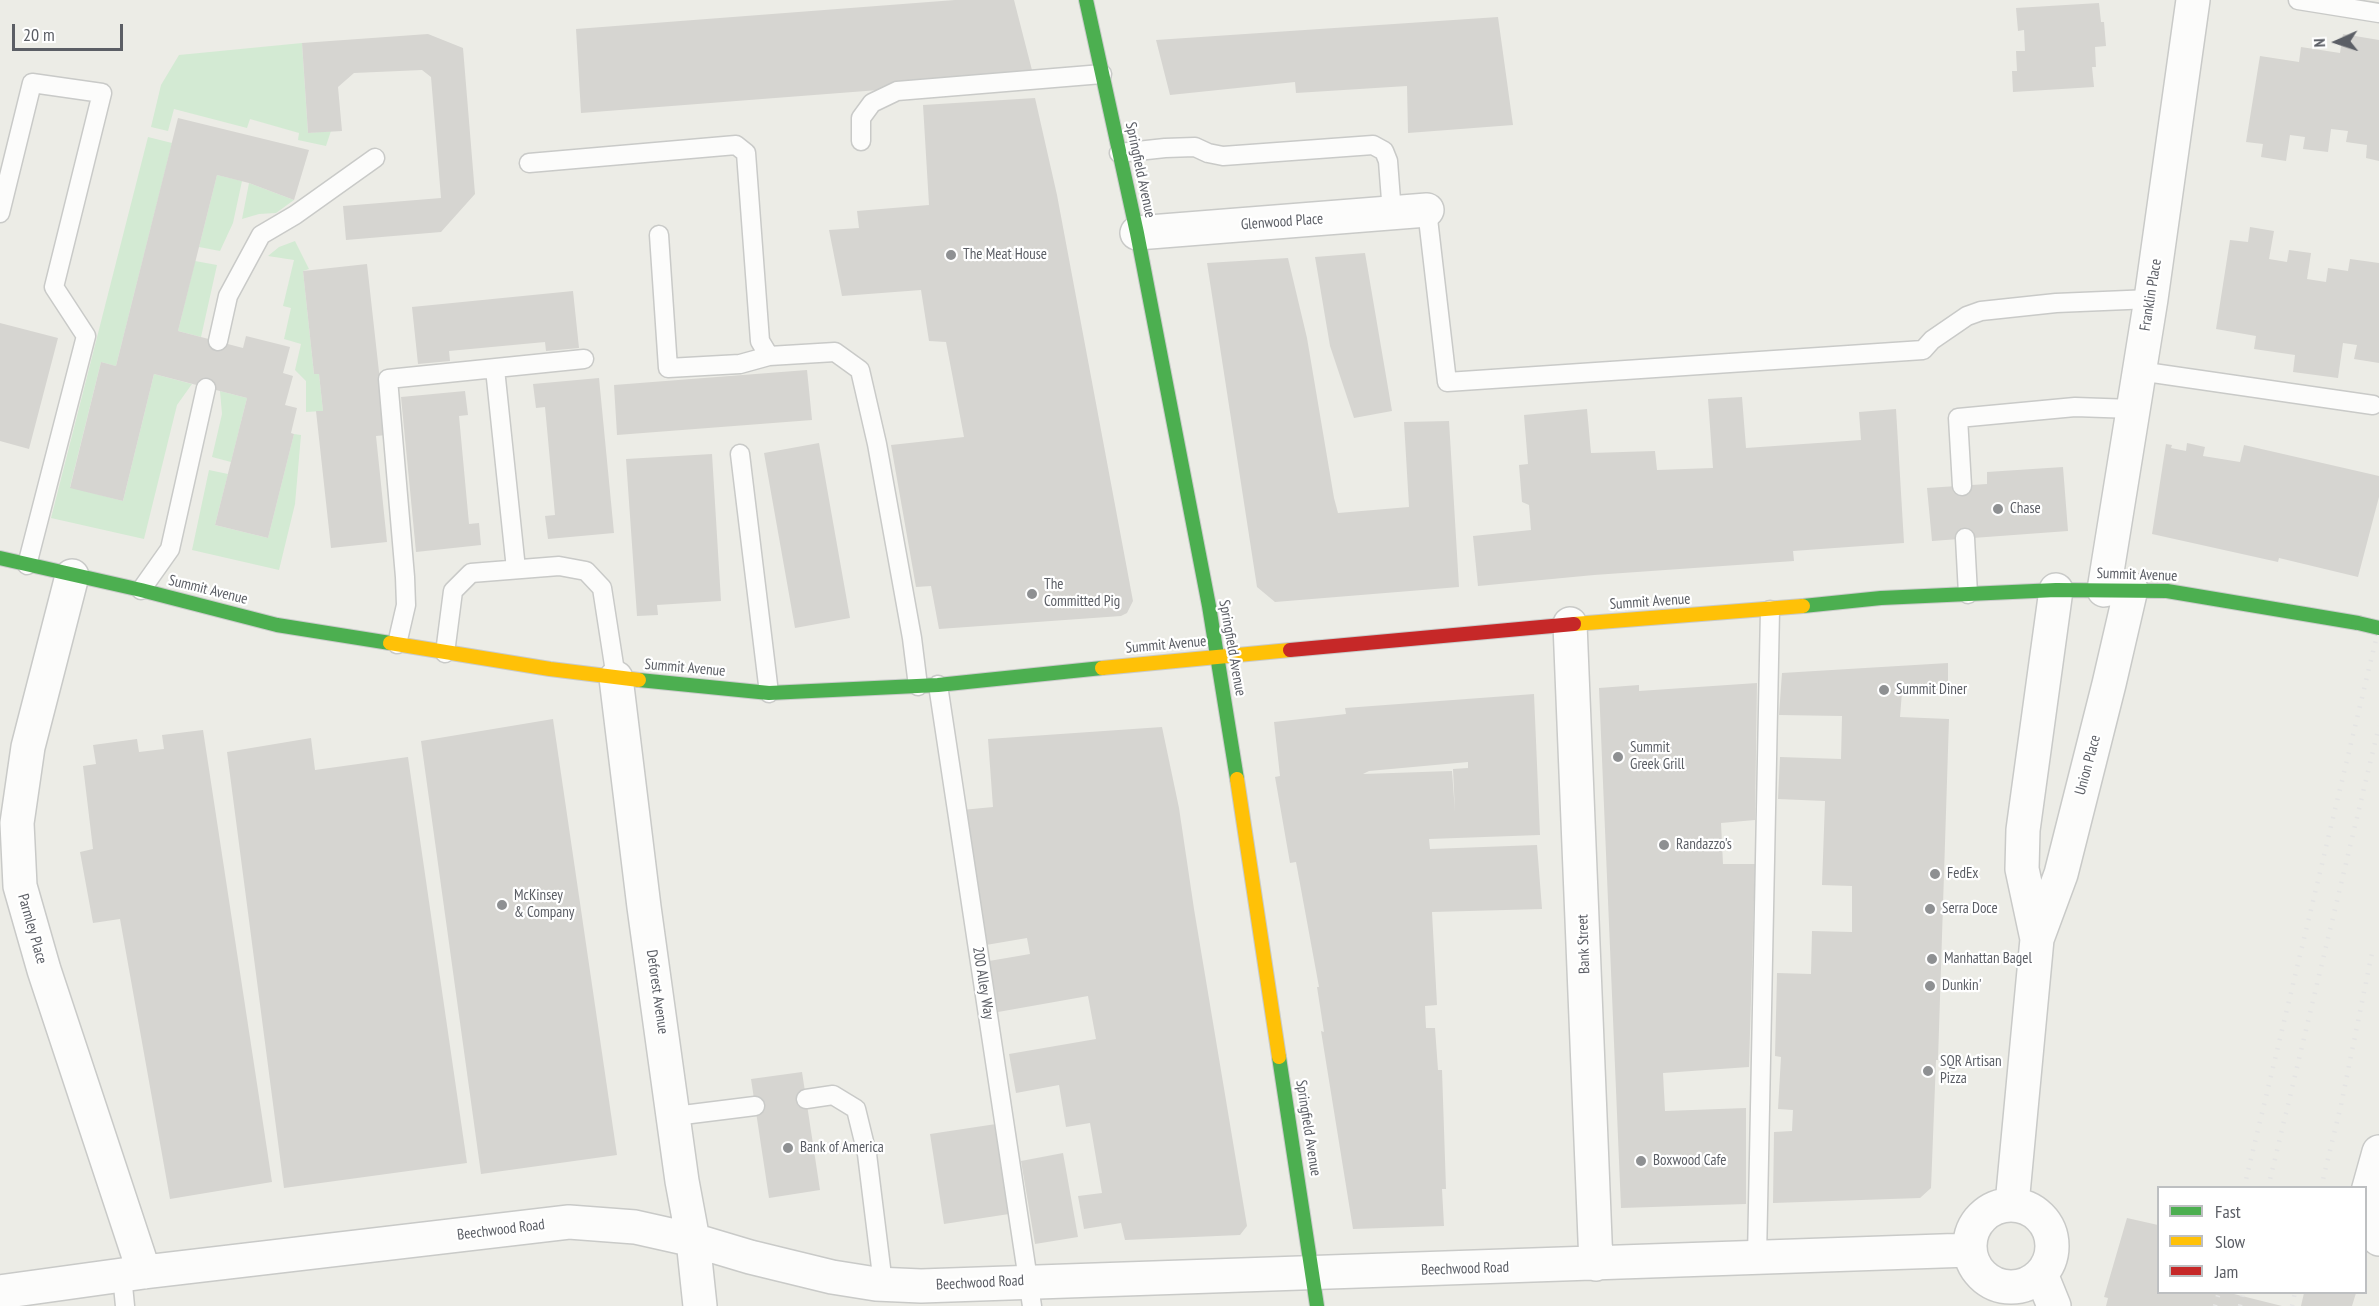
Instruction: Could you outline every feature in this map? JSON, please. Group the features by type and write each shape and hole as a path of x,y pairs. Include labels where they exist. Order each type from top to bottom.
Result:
{"street":[{"name":"Springfield Avenue","path":"1086,0 1137,233 1218,657 1317,1306"},
{"name":"Franklin Place","path":"2118,590 2133,409 2151,299 2193,0"},
{"name":"Glenwood Place","path":"1137,233 1427,210"},
{"name":"Summit Avenue","path":"0,558 141,590 277,625 616,678 769,693 918,686 1570,624 1770,610 1881,598 2056,590 2167,591 2379,628"},
{"name":"Parmley Place","path":"72,576 28,747 17,823 20,886 130,1284"},
{"name":"Union Place","path":"2037,939 2022,869 2023,830 2056,590"},
{"name":"Union Place","path":"2012,1204 2037,939 2061,874 2109,684 2118,590"},
{"name":"Bank Street","path":"1570,624 1596,1264"},
{"name":"Deforest Avenue","path":"616,678 646,917 675,1116 682,1181 693,1240 700,1306"},
{"path":"2379,1152 2367,1195 2370,1220 2379,1239"},
{"path":"2027,1289 2049,1262 2052,1250 2051,1237 2046,1224 2026,1207 2012,1204 1998,1206 1986,1213 1977,1223 1971,1236 1970,1250 1974,1263 1987,1279 2005,1286 2027,1289 2054,1306"},
{"name":"Beechwood Road","path":"0,1292 130,1284 569,1222 621,1225 693,1240 750,1257 832,1276 883,1284 1030,1293 1313,1273 1970,1250"}],"lane":[{"path":"2298,0 2379,13"},
{"path":"861,141 861,118 872,103 897,91 1102,74"},
{"path":"0,213 32,83 102,93 54,287 86,336 27,565"},
{"path":"529,163 736,145 746,153 760,341 769,356"},
{"path":"1119,153 1195,147 1223,156 1373,146 1384,151 1388,161 1392,213"},
{"path":"218,341 228,296 261,235 295,215 375,158"},
{"path":"1427,210 1447,382 1923,350 1932,340 1967,316 1982,311 2056,303 2151,299"},
{"path":"659,235 668,368 740,364 769,356 835,352 860,370 877,444 912,638 918,686"},
{"path":"397,644 406,605 388,379 584,359"},
{"path":"495,369 516,569"},
{"path":"2139,371 2373,405"},
{"path":"141,590 170,549 206,388"},
{"path":"1962,486 1958,418 2075,407 2133,409"},
{"path":"740,454 769,693"},
{"path":"1965,538 1968,594"},
{"path":"445,653 453,591 471,573 559,566 586,571 602,588 616,678"},
{"path":"1757,1257 1770,610"},
{"name":"200 Alley Way","path":"938,684 1030,1293"},
{"path":"806,1099 833,1095 856,1109 867,1154 883,1284"},
{"path":"675,1116 755,1106"}],"green space":[{"path":"302,43 308,133 331,131 326,146 298,140 299,133 250,119 247,128 174,109 168,131 151,127 161,85 179,55"},
{"path":"148,137 172,143 116,366 101,362 70,487 123,501 154,374 192,384 177,405 144,539 51,518"},
{"path":"217,175 242,181 233,223 220,251 199,247"},
{"path":"249,183 294,200 276,213 259,214 242,219"},
{"path":"295,241 309,269 303,271 314,374 319,374 323,411 306,412 306,381 295,370 301,344 284,339 291,308 283,306 294,260 268,256 279,247"},
{"path":"195,261 217,265 201,337 178,331"},
{"path":"220,391 247,398 231,462 212,457 222,414"},
{"path":"294,434 301,435 295,504 279,570 192,550 209,470 228,474 215,525 268,538"}],"building":[{"path":"955,0 1014,0 1034,78 581,113 576,29"},
{"path":"2099,3 2101,22 2104,22 2106,46 2095,47 2096,67 2092,67 2094,87 2013,92 2012,71 2017,71 2016,51 2025,51 2024,30 2018,31 2016,8"},
{"path":"1498,17 1513,125 1408,133 1407,86 1296,93 1295,82 1170,95 1156,40"},
{"path":"428,34 463,48 475,194 441,232 346,240 343,206 441,198 431,77 422,70 354,73 338,87 342,131 308,133 302,43"},
{"path":"2343,34 2379,40 2379,161 2366,158 2367,145 2346,142 2348,131 2331,129 2328,152 2303,149 2305,137 2290,135 2286,161 2261,157 2263,144 2246,142 2260,56 2299,62 2301,47 2340,53"},
{"path":"1035,98 1057,195 1133,601 1127,613 1121,616 939,629 931,586 916,587 891,445 964,437 946,342 929,341 921,290 842,296 829,230 859,228 857,211 929,205 923,105"},
{"path":"178,118 309,150 294,200 249,183 217,175 178,331 243,348 246,336 290,347 283,373 293,376 285,405 297,408 291,433 294,434 268,538 215,525 247,398 154,374 123,501 70,488 101,362 116,366"},
{"path":"2250,227 2274,231 2269,259 2287,262 2289,250 2311,253 2307,279 2326,282 2328,268 2348,271 2350,259 2379,263 2379,363 2354,359 2357,345 2343,343 2338,378 2293,372 2295,355 2254,349 2256,336 2216,329 2230,240 2248,242"},
{"path":"1365,253 1392,411 1354,418 1330,346 1315,257"},
{"path":"1288,258 1307,338 1338,513 1409,507 1404,422 1449,421 1459,587 1275,602 1257,587 1207,263"},
{"path":"367,264 386,435 376,436 387,542 331,548 316,411 323,411 319,374 314,374 303,271"},
{"path":"573,291 579,348 546,351 545,342 449,351 450,361 418,364 412,307"},
{"path":"0,323 58,338 29,449 0,441"},
{"path":"807,370 812,420 617,435 614,385"},
{"path":"599,378 614,533 548,539 545,516 555,515 545,407 536,408 533,384"},
{"path":"465,391 468,415 459,416 469,524 479,523 481,545 416,552 401,397"},
{"path":"1742,397 1746,448 1861,440 1859,412 1896,409 1904,543 1793,551 1794,561 1594,575 1478,586 1473,536 1531,530 1529,505 1522,502 1519,465 1528,464 1524,415 1587,409 1591,453 1655,451 1657,470 1713,468 1708,399"},
{"path":"819,443 850,618 795,628 764,453"},
{"path":"2187,443 2205,447 2203,456 2240,462 2244,445 2379,476 2379,497 2358,577 2279,558 2278,562 2152,534 2166,444 2172,445 2171,448 2186,451"},
{"path":"712,454 721,601 657,605 658,615 637,616 626,459"},
{"name":"Chase","path":"2063,467 2068,531 1932,541 1927,488 1987,484 1987,472"},
{"path":"1948,663 1948,689 1902,692 1900,717 1949,719 1938,1060 1936,1060 1931,1188 1920,1198 1773,1203 1774,1132 1792,1131 1793,1110 1778,1109 1781,1057 1775,1056 1777,973 1811,974 1812,931 1852,932 1852,886 1822,885 1825,801 1778,799 1780,757 1841,759 1842,716 1779,715 1782,673"},
{"path":"1757,683 1755,820 1721,823 1723,864 1755,864 1749,1067 1663,1073 1665,1111 1746,1108 1746,1204 1621,1208 1599,688 1639,685 1639,691"},
{"path":"1534,694 1540,835 1429,839 1430,849 1537,845 1542,909 1432,912 1437,1005 1425,1006 1426,1028 1435,1028 1438,1070 1442,1070 1446,1189 1442,1189 1444,1226 1353,1229 1321,1031 1324,1032 1317,987 1319,987 1296,862 1290,863 1275,777 1280,776 1274,722 1346,714 1345,708","holes":["1468,762 1468,768 1453,769 1455,812 1452,771 1363,774 1369,771"]},
{"path":"553,719 617,1155 481,1174 421,741"},
{"path":"1162,727 1179,808 1247,1226 1240,1235 1125,1240 1121,1223 1084,1229 1078,1196 1102,1193 1090,1123 1066,1127 1059,1085 1016,1093 1009,1054 1096,1039 1088,996 998,1012 989,961 1030,954 1027,938 986,945 962,810 993,807 988,739"},
{"path":"203,730 272,1182 170,1199 120,919 93,923 80,852 93,849 83,766 96,764 93,745 137,739 139,752 164,749 162,735"},
{"path":"311,738 315,770 408,757 467,1163 284,1188 227,752"},
{"name":"Bank of America","path":"802,1072 820,1190 769,1198 751,1079"},
{"path":"996,1124 1009,1214 944,1224 930,1134"},
{"path":"1063,1153 1078,1237 1035,1244 1021,1161"},
{"path":"2127,1218 2157,1225 2157,1294 2234,1294 2282,1306 2106,1306 2108,1298 2104,1297"},
{"path":"2304,1294 2356,1294 2352,1306 2301,1306"}],"railway":[{"path":"2244,1186 2379,627"},
{"path":"2268,1186 2379,726"},
{"path":"2321,1186 2341,1105 2373,948"},
{"path":"2215,1306 2218,1294"},
{"path":"2240,1306 2243,1294"},
{"path":"2292,1306 2295,1294"}],"traffic: fast":[{"path":"1086,0 1137,233 1209,606 1237,779"},
{"path":"0,558 141,590 277,625 390,643"},
{"path":"1803,606 1881,598 2056,590 2167,591 2358,623"},
{"path":"2358,623 2379,628"},
{"path":"639,680 769,693 938,685 1102,668"},
{"path":"1279,1057 1317,1306"}],"traffic: slow":[{"path":"1574,624 1803,606"},
{"path":"390,643 550,669 639,680"},
{"path":"1102,668 1290,650"},
{"path":"1237,779 1279,1057"}],"traffic: jam":[{"path":"1290,650 1574,624"}],"place":[{"name":"The Meat House","path":"951,255"},
{"name":"Chase","path":"1998,509"},
{"name":"The Committed Pig","path":"1032,594"},
{"name":"Summit Diner","path":"1884,690"},
{"name":"Summit Greek Grill","path":"1618,757"},
{"name":"Randazzo's","path":"1664,845"},
{"name":"FedEx","path":"1935,874"},
{"name":"McKinsey & Company","path":"502,905"},
{"name":"Serra Doce","path":"1930,909"},
{"name":"Manhattan Bagel","path":"1932,959"},
{"name":"Dunkin'","path":"1930,986"},
{"name":"SQR Artisan Pizza","path":"1928,1071"},
{"name":"Bank of America","path":"788,1148"},
{"name":"Boxwood Cafe","path":"1641,1161"}]}
